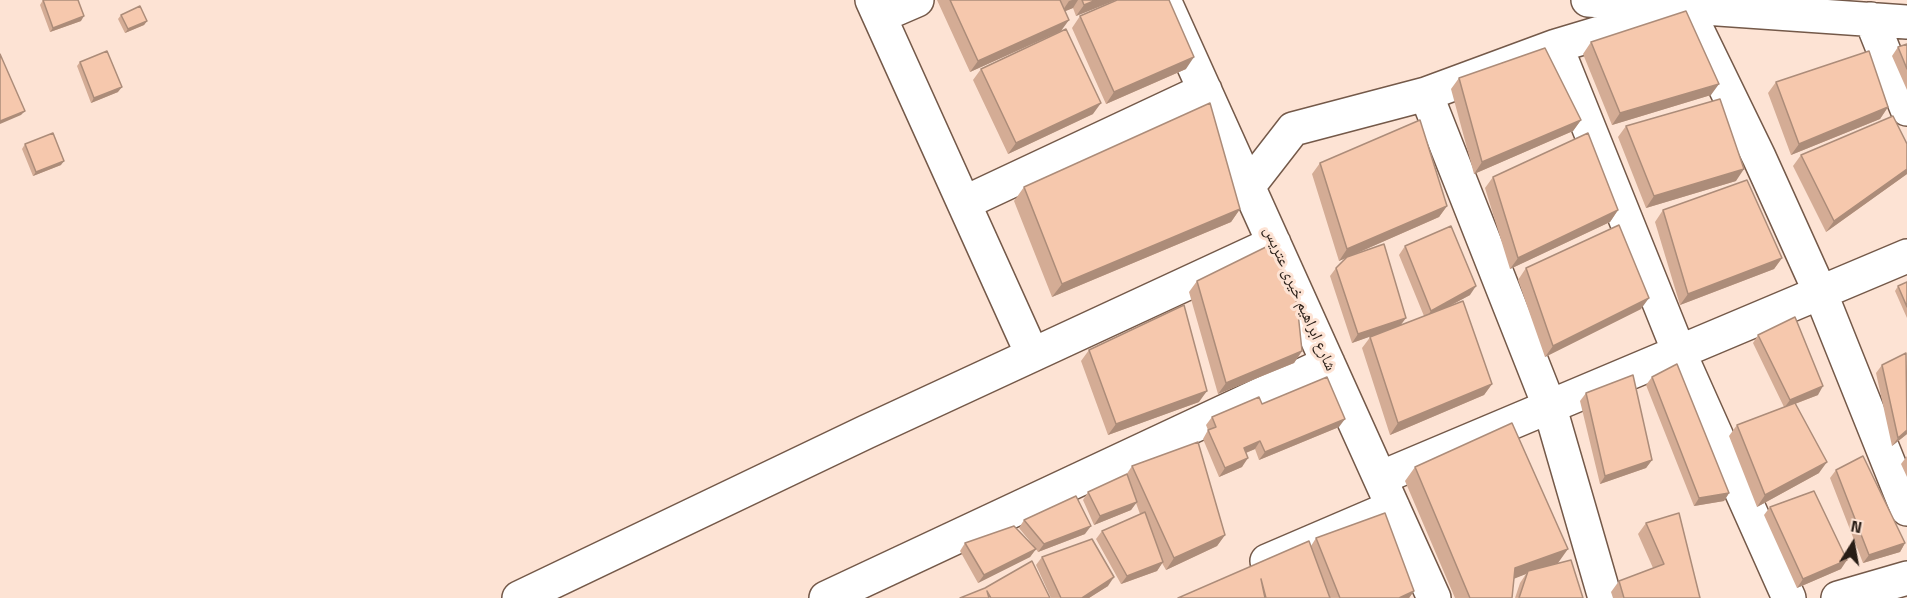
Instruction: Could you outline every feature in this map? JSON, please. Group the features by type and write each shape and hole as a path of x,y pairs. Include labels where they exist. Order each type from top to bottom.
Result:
{"street":[{"path":"917,0 876,8 1032,354"},
{"name":"شارع ابراهيم خيرى عتريس","path":"1164,0 1434,598"},
{"path":"1588,0 1686,7 1853,12 1907,21"},
{"path":"1248,187 1293,129 1426,94 1556,46 1686,7"},
{"path":"1686,7 1759,157 1820,292 1907,509"},
{"path":"1853,12 1907,109"},
{"path":"1556,46 1679,352 1789,598"},
{"path":"964,202 1205,90"},
{"path":"1426,94 1550,408 1605,598"},
{"path":"519,598 1032,354 1274,243"},
{"path":"1245,570 1386,493 1550,408 1907,256"},
{"path":"826,598 1328,363"},
{"path":"1838,598 1907,578"}],"building":[{"path":"43,0 78,0 84,16 53,28"},
{"path":"950,0 1060,0 1069,20 978,61"},
{"path":"1082,0 1096,0 1084,5"},
{"path":"1117,0 1169,0 1194,57 1114,92 1080,16"},
{"path":"140,6 147,21 128,29 121,15"},
{"path":"1686,11 1719,84 1620,113 1591,42"},
{"path":"1066,29 1101,103 1016,143 981,69"},
{"path":"1907,44 1907,69 1898,47"},
{"path":"1545,48 1581,120 1482,162 1459,78"},
{"path":"107,51 122,87 94,98 80,62"},
{"path":"1869,51 1888,107 1799,144 1776,82"},
{"path":"0,54 25,111 0,121"},
{"path":"1720,99 1744,169 1654,196 1626,126"},
{"path":"1210,103 1240,209 1062,284 1024,187"},
{"path":"1893,116 1907,144 1907,169 1834,221 1801,155"},
{"path":"1420,120 1447,206 1347,249 1320,163"},
{"path":"53,133 64,161 36,172 25,144"},
{"path":"1588,133 1618,210 1518,258 1493,177"},
{"path":"1747,180 1782,258 1688,294 1663,210"},
{"path":"1619,225 1649,298 1553,346 1526,268"},
{"path":"1451,226 1476,286 1431,311 1405,246"},
{"path":"1384,244 1406,318 1358,334 1336,268 1347,257"},
{"path":"1270,245 1297,303 1302,351 1226,383 1197,281"},
{"path":"1907,282 1907,307 1898,286"},
{"path":"1463,301 1492,384 1398,423 1370,337"},
{"path":"1184,305 1207,391 1116,424 1089,350"},
{"path":"1795,317 1823,386 1790,400 1758,335"},
{"path":"1906,353 1907,430 1898,438 1882,365"},
{"path":"1677,364 1729,493 1699,498 1652,377"},
{"path":"1633,375 1652,460 1605,476 1586,393"},
{"path":"1327,377 1345,419 1265,452 1260,441 1244,448 1248,458 1225,468 1208,430 1216,427 1212,417 1259,397 1262,404"},
{"path":"1795,403 1827,462 1765,495 1737,425"},
{"path":"1512,423 1568,549 1515,568 1512,598 1470,598 1415,467"},
{"path":"1198,442 1225,535 1174,558 1132,466"},
{"path":"1863,456 1905,543 1869,555 1836,470"},
{"path":"1127,474 1137,502 1100,516 1088,492"},
{"path":"1814,491 1847,560 1803,579 1770,507"},
{"path":"1076,496 1091,526 1044,544 1024,520"},
{"path":"1145,512 1163,562 1127,576 1102,531"},
{"path":"1385,513 1414,591 1399,598 1340,598 1316,538"},
{"path":"1679,513 1700,598 1624,598 1619,581 1664,564 1646,523"},
{"path":"1014,526 1036,549 984,575 965,543"},
{"path":"1092,539 1114,577 1082,598 1061,598 1042,557"},
{"path":"1309,541 1330,598 1266,598 1261,579 1265,598 1178,598"},
{"path":"1571,560 1583,598 1519,598 1528,571"},
{"path":"1032,561 1050,598 991,598 987,591 989,598 960,598 985,588"}]}
